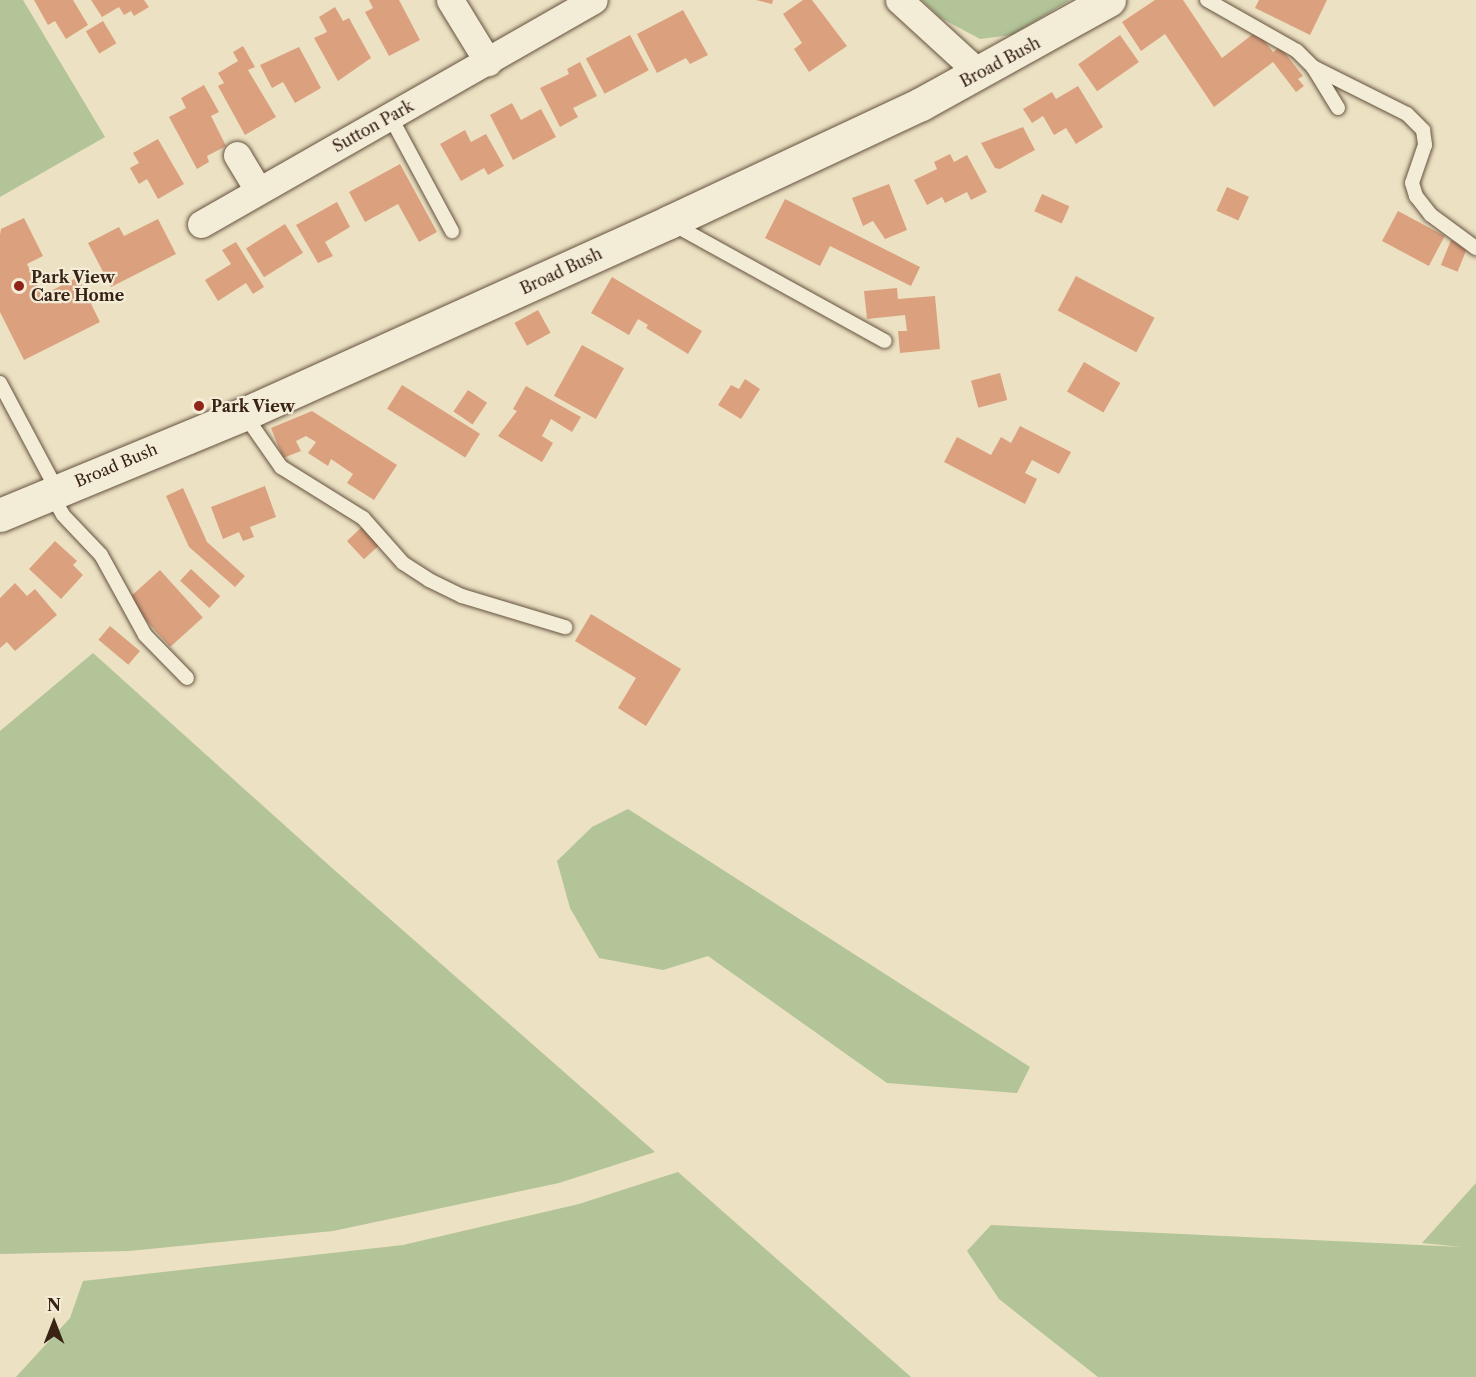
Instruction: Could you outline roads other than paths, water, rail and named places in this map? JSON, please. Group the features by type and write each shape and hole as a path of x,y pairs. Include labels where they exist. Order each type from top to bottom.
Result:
{"main road":[{"name":"Broad Bush","path":"0,514 244,414 669,222 979,73 1109,0"}],"street":[{"path":"450,0 488,62"},
{"name":"Sutton Park","path":"201,224 594,0"},
{"path":"899,0 979,73"},
{"path":"237,155 258,190"}],"lane":[{"path":"1207,0 1297,51 1313,67 1338,108"},
{"path":"1313,67 1407,114 1423,130 1425,145 1412,183 1416,196 1431,215 1476,248"},
{"path":"390,116 452,231"},
{"path":"669,222 885,341"},
{"path":"0,383 54,491 63,515 101,555 140,628 187,678"},
{"path":"244,414 281,466 363,518 403,563 429,580 462,596 565,627"}],"place":[{"name":"Park View Care Home","path":"19,286"},
{"name":"Park View","path":"199,406"}]}
